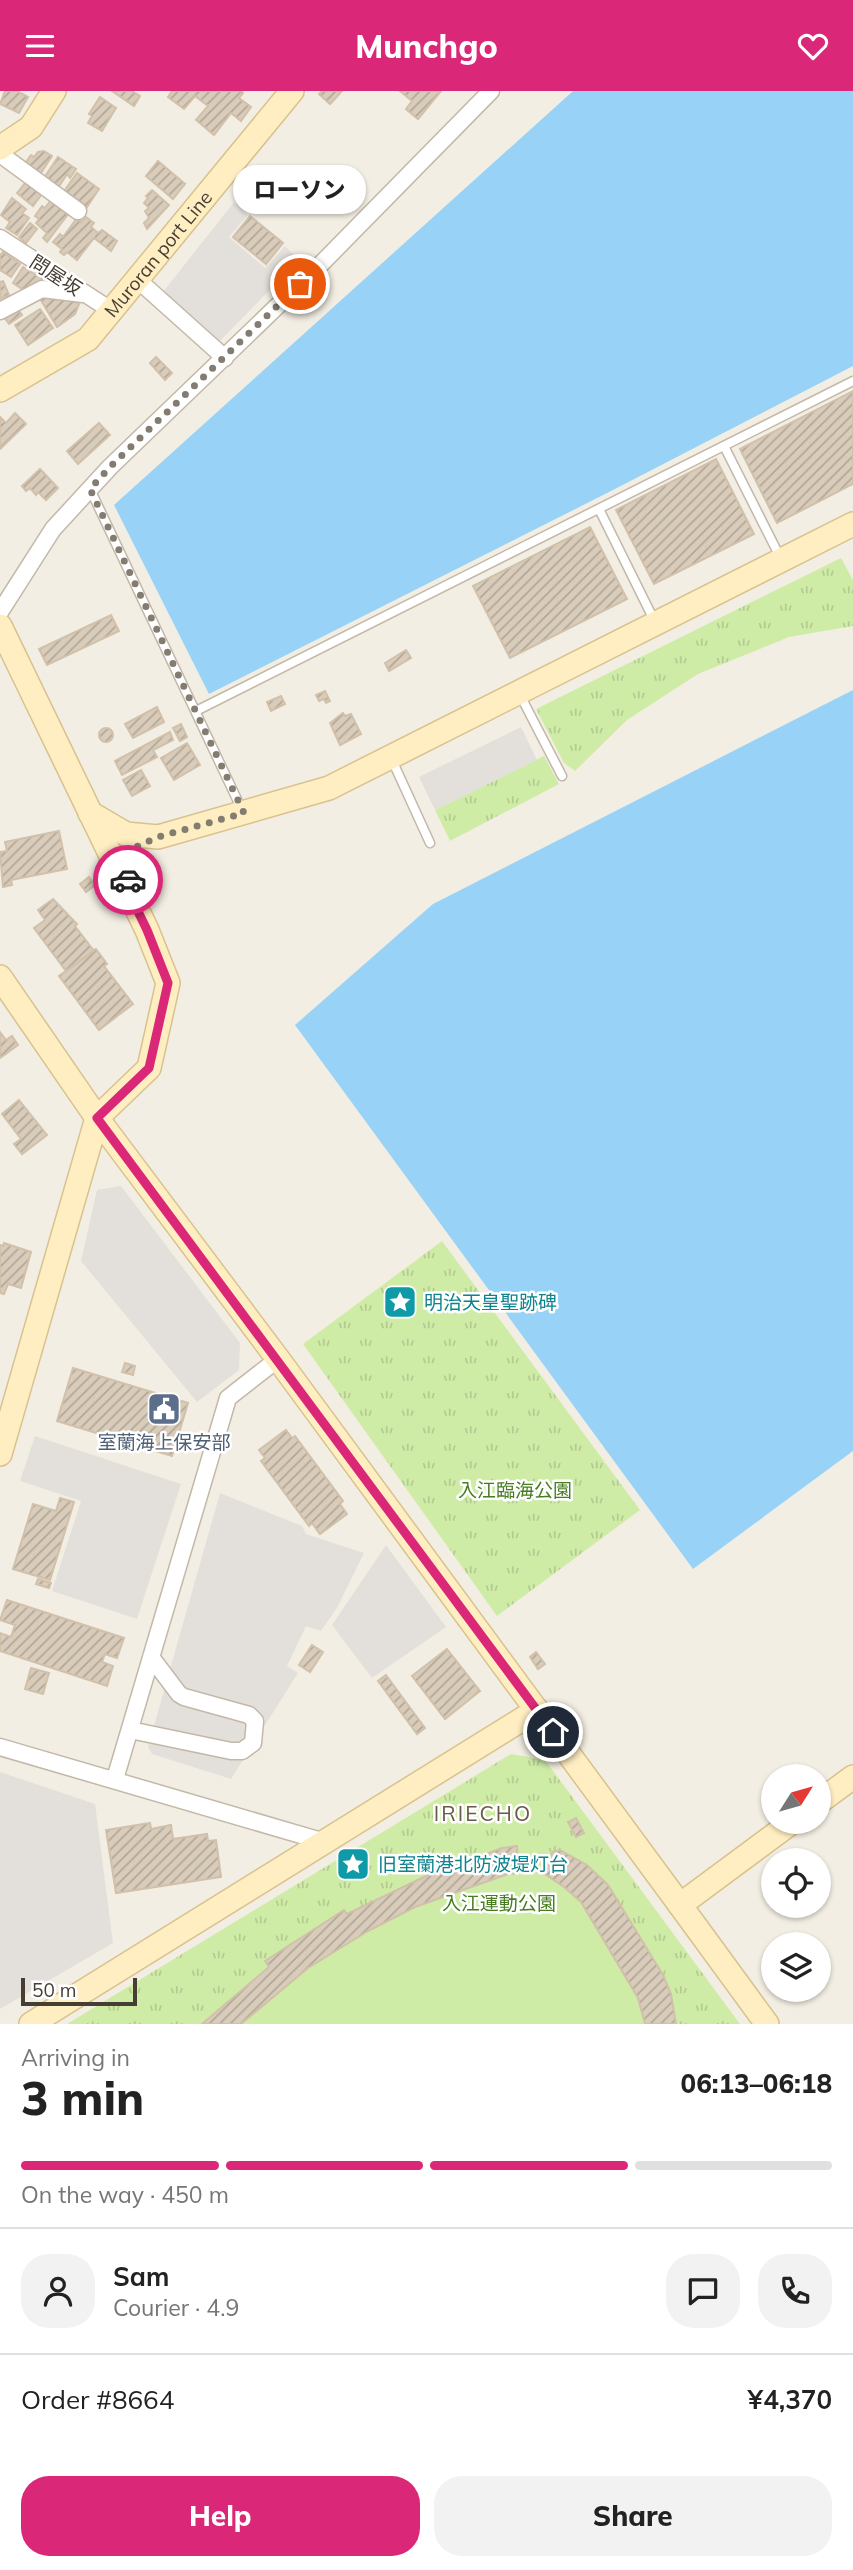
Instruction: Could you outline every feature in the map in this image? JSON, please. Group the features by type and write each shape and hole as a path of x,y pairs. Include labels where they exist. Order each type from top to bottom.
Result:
{"street":[{"path":"0,148 31,127 54,91"},
{"name":"Muroran port Line","path":"0,390 88,339 292,91"},
{"path":"0,612 53,529 110,467 225,358 491,91"},
{"path":"0,154 78,211"},
{"name":"問屋坂","path":"0,238 112,311"},
{"path":"138,280 225,358"},
{"path":"0,311 41,289 87,295"},
{"path":"129,893 127,861 134,848 158,837 329,788 853,524"},
{"path":"0,626 147,930 168,983 149,1068 97,1118 6,1412 0,1454"},
{"path":"90,813 127,834 158,837"},
{"path":"0,977 97,1118 278,1359 767,2024"},
{"path":"115,1779 228,1398 278,1359"},
{"path":"130,1730 231,1751 242,1751 253,1743 255,1721 249,1715 184,1697 151,1657"},
{"path":"31,2024 537,1710"},
{"path":"0,1747 325,1842"},
{"path":"831,1793 853,1777"},
{"path":"680,1905 776,1834"}],"lane":[{"path":"197,711 853,381"},
{"path":"724,446 782,560"},
{"path":"90,489 244,813"},
{"path":"599,509 656,624"},
{"path":"519,693 562,776"},
{"path":"390,757 430,843"}],"green space":[{"path":"841,558 853,580 853,626 789,637 698,674 627,720 575,771 564,763 536,709"},
{"path":"544,756 559,784 450,841 435,810"},
{"name":"入江臨海公園","path":"442,1241 640,1510 497,1616 303,1344"},
{"name":"入江運動公園","path":"511,1754 545,1760 740,2024 67,2024"},
{"path":"517,1846 552,1852 560,1850 587,1865 608,1885 663,1975 671,1994 676,2024 202,2024 269,1967 265,1961 344,1910 348,1914 408,1883 453,1864"}],"shaded area":[{"path":"234,202 248,215 229,237 265,268 285,246 299,260 219,342 163,292"},
{"path":"521,727 537,760 435,810 419,777"},
{"path":"121,1186 240,1343 239,1370 197,1402 81,1261 97,1190"},
{"path":"35,1436 181,1484 137,1619 52,1591 81,1501 20,1481"},
{"path":"220,1493 302,1526 306,1534 364,1553 337,1608 321,1631 306,1626 287,1666 298,1673 231,1779 152,1754 148,1747"},
{"path":"386,1545 446,1627 372,1678 332,1625"},
{"path":"0,1772 95,1804 113,1943 0,2009"}],"water":[{"path":"573,91 853,91 853,366 209,694 114,505"},
{"path":"853,690 853,1451 693,1569 295,1025 433,904"}],"building":[{"path":"5,91 17,91 28,97 19,113 0,104"},
{"path":"112,91 132,91 140,96 134,106"},
{"path":"172,91 241,91 243,93 239,98 251,107 241,121 231,113 214,135 196,120 208,106 195,96 184,109 168,97"},
{"path":"322,91 342,91 330,104 319,94"},
{"path":"400,91 441,91 418,119 406,109 412,101"},
{"path":"100,97 116,108 102,131 88,123 92,116 89,114"},
{"path":"44,151 52,156 39,176 23,166 31,155 34,157 38,152"},
{"path":"58,157 76,169 70,178 67,174 58,188 44,178"},
{"path":"158,161 185,184 173,199 146,176"},
{"path":"77,173 99,189 85,210 62,194"},
{"path":"26,182 42,194 33,206 17,193"},
{"path":"152,190 169,205 147,229 144,223 149,218 145,211 149,208 144,203"},
{"path":"12,198 26,209 22,213 29,218 17,235 6,228 10,222 1,215"},
{"path":"51,200 69,213 47,242 43,238 47,233 36,223 39,219 35,216 42,206 45,208"},
{"path":"250,216 283,243 266,264 233,237"},
{"path":"86,217 94,223 91,227 98,233 102,230 117,241 111,251 94,238 77,260 67,252 64,255 60,252 62,249 53,242 60,234 63,237 77,218 81,222"},
{"path":"30,223 37,229 26,243 19,237"},
{"path":"3,252 20,264 11,277 0,270 0,256"},
{"path":"23,267 44,280 25,291 13,283"},
{"path":"3,281 9,295 0,299 0,282"},
{"path":"39,297 69,297 79,304 75,314 57,327"},
{"path":"16,306 22,315 9,324 3,316"},
{"path":"40,309 53,328 28,345 15,325"},
{"path":"156,357 172,373 165,380 150,363"},
{"path":"853,391 853,484 777,523 740,449"},
{"path":"15,413 26,424 0,449 0,417 6,423"},
{"path":"99,423 110,435 78,464 67,451"},
{"path":"716,459 754,534 654,584 616,510"},
{"path":"40,469 58,488 46,500 38,492 36,495 30,488 26,491 22,486"},
{"path":"590,527 627,599 510,658 473,586"},
{"path":"111,615 119,631 47,665 39,649"},
{"path":"406,650 411,658 389,671 385,663"},
{"path":"325,691 330,701 326,703 324,699 319,701 316,695"},
{"path":"281,696 285,704 271,711 267,702"},
{"path":"157,707 164,722 133,738 125,724"},
{"path":"343,713 345,716 351,714 361,734 340,745 330,723"},
{"path":"181,724 187,737 180,741 173,728"},
{"path":"106,728 111,730 111,740 106,742 101,740 99,735 101,730"},
{"path":"170,732 173,740 153,750 157,757 122,775 115,761"},
{"path":"187,743 200,765 174,780 161,758"},
{"path":"141,770 150,786 132,796 123,780"},
{"path":"59,831 67,869 11,880 12,885 3,887 0,852 7,851 5,842"},
{"path":"89,877 95,885 86,892 80,884"},
{"path":"53,899 77,924 75,926 94,951 66,971 34,928 45,920 38,910"},
{"path":"96,949 107,964 104,966 133,1004 99,1030 59,976"},
{"path":"0,1032 6,1040 12,1036 18,1045 0,1058"},
{"path":"19,1100 47,1135 22,1154 14,1144 21,1139 2,1114"},
{"path":"4,1243 31,1252 21,1288 8,1284 4,1294 0,1293 0,1245 3,1246"},
{"path":"125,1363 135,1366 133,1375 122,1372"},
{"path":"73,1368 188,1403 172,1456 57,1421"},
{"path":"286,1430 292,1438 295,1436 343,1501 340,1504 347,1514 320,1534 312,1523 309,1526 261,1461 265,1458 259,1450"},
{"path":"60,1498 74,1502 50,1580 13,1569 33,1504 56,1511"},
{"path":"38,1579 51,1583 49,1588 36,1584"},
{"path":"7,1600 124,1638 117,1658 105,1654 102,1662 113,1666 107,1686 0,1651 0,1633 11,1637 15,1625 0,1620"},
{"path":"312,1645 323,1652 310,1672 299,1665"},
{"path":"447,1649 480,1691 445,1719 412,1676"},
{"path":"536,1652 545,1664 538,1669 530,1657"},
{"path":"31,1668 49,1673 43,1694 25,1689"},
{"path":"386,1675 425,1728 417,1734 378,1681"},
{"path":"576,1818 584,1833 576,1837 568,1822"},
{"path":"150,1823 151,1829 171,1825 173,1839 207,1834 208,1841 216,1840 221,1877 116,1893 106,1830"},
{"path":"517,1846 519,1873 508,1874 415,1907 368,1931 308,1968 241,2024 202,2024 269,1967 265,1961 344,1910 347,1914 426,1876 502,1848"},
{"path":"560,1850 587,1865 608,1885 663,1975 671,1994 676,2024 645,2024 638,1998 581,1902 545,1874 552,1852"}],"way so far":[{"path":"128,880 127,861 134,848 158,837 244,813 90,489 300,284"}],"place":[{"name":"ローソン","path":"300,284"},
{"name":"明治天皇聖跡碑","path":"400,1302"},
{"name":"室蘭海上保安部","path":"164,1409"},
{"name":"旧室蘭港北防波堤灯台","path":"353,1864"}],"district":[{"name":"IRIECHO","path":"483,1813"}],"route":[{"path":"128,880 129,893 168,983 149,1068 97,1118 295,1381 553,1732"}]}
